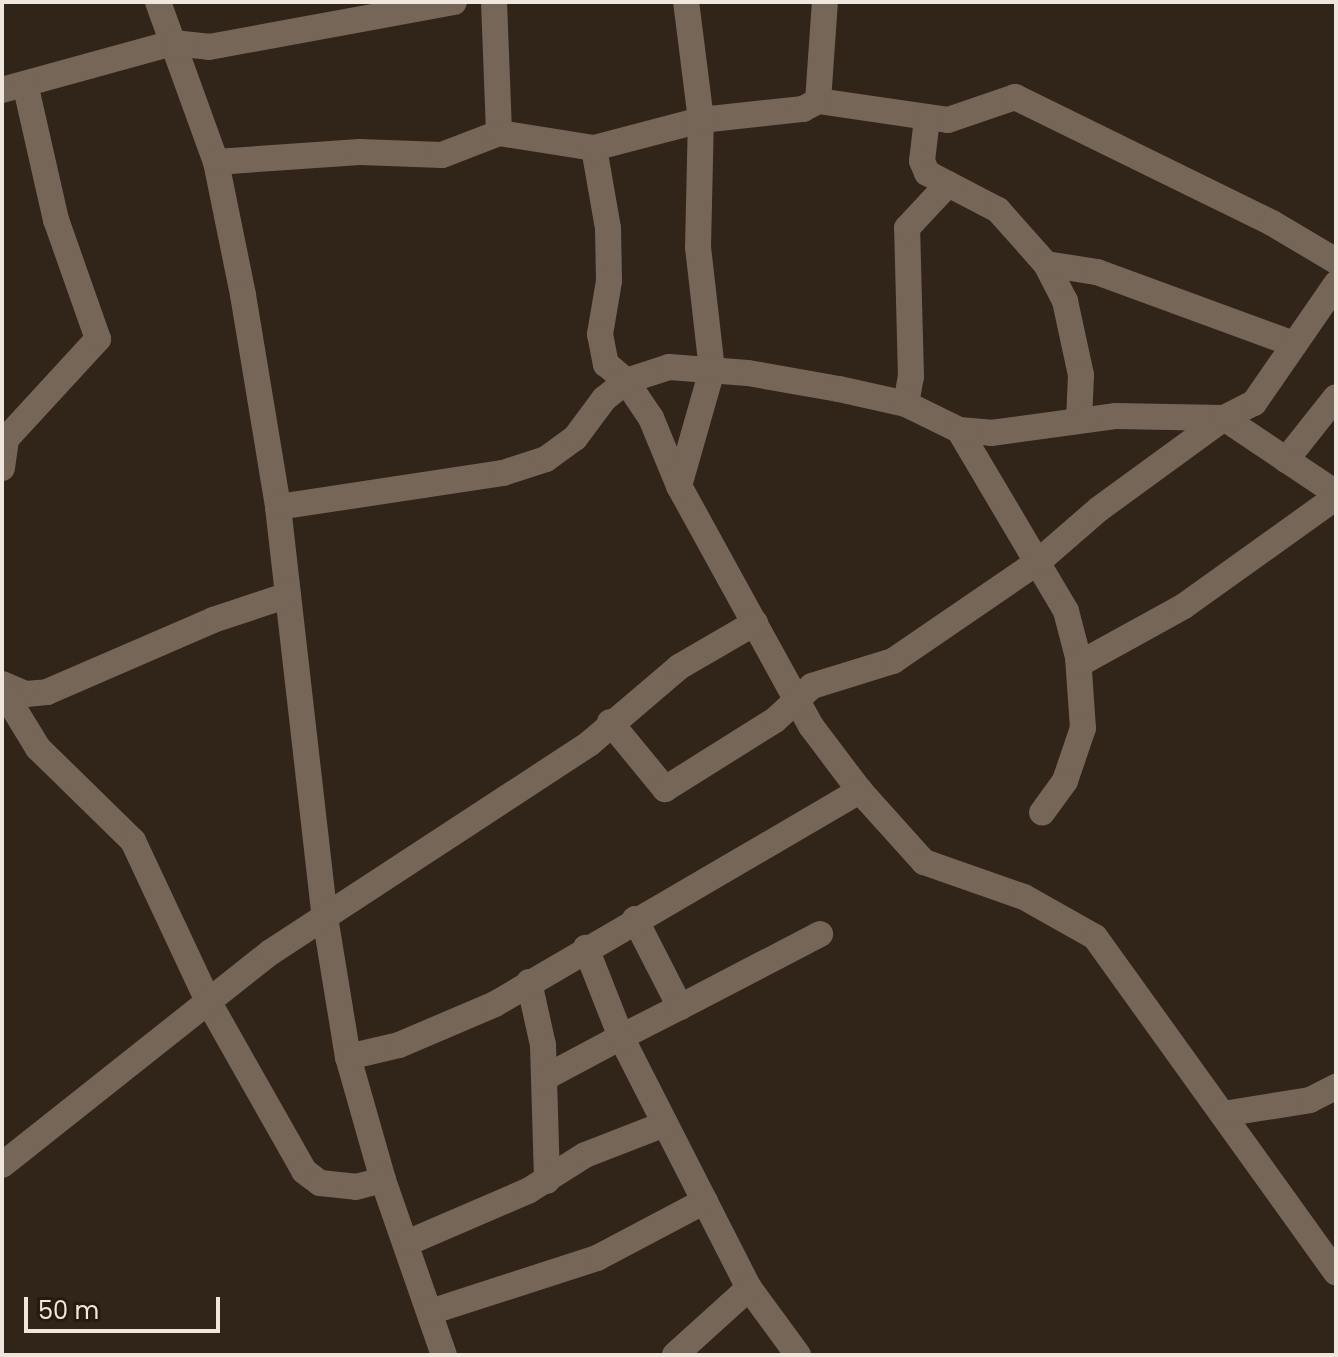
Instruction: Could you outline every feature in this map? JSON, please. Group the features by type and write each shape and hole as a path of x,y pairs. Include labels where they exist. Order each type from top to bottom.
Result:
{"street":[{"path":"158,2 216,162 278,507 325,917 348,1057 383,1180 444,1355"},
{"path":"2,468 6,439 98,339 9,87 173,43 209,47 454,2"},
{"path":"494,2 499,133"},
{"path":"679,486 712,370 698,248 701,120 686,2"},
{"path":"818,101 825,2"},
{"path":"216,162 360,152 442,155 499,133 594,148 701,120 803,109 818,101 927,119 960,119 1015,97 1272,223 1336,261"},
{"path":"927,119 923,167 998,210 1046,264 1065,301 1081,375 1079,420"},
{"path":"594,148 608,228 609,281 602,349 606,364 626,381 651,418 679,486 795,702 860,791 924,862 1024,897 1095,937 1336,1273"},
{"path":"906,404 911,377 907,228 948,184"},
{"path":"1046,264 1097,272 1294,344"},
{"path":"610,722 665,789 829,678 893,661 1039,561 1099,509 1224,418 1254,403 1336,284"},
{"path":"278,507 503,473 546,459 575,438 626,381 657,368 712,370 906,404 959,430 991,433 1079,420 1192,415 1224,418 1336,495 1184,606 1079,664"},
{"path":"1286,460 1336,397"},
{"path":"959,430 1066,611 1079,664 1083,728 1065,781 1042,813"},
{"path":"2,687 26,694 47,692 213,620 288,595"},
{"path":"2,1165 208,1001 325,917 590,743 610,722 679,667 755,623"},
{"path":"2,687 38,748 114,816 133,841 157,882 208,1001 304,1171 320,1183 356,1187 383,1180"},
{"path":"820,812 831,755"},
{"path":"348,1057 399,1045 495,1004 635,919 860,791"},
{"path":"635,919 680,1007"},
{"path":"546,1077 820,934"},
{"path":"586,948 621,1037 749,1288 798,1355"},
{"path":"529,982 546,1077 547,1181"},
{"path":"1223,1114 1310,1100 1336,1087"},
{"path":"407,1243 547,1181 585,1155 665,1124"},
{"path":"547,1134 585,1155"},
{"path":"430,1312 597,1258 705,1201"},
{"path":"675,1355 749,1288"}]}
